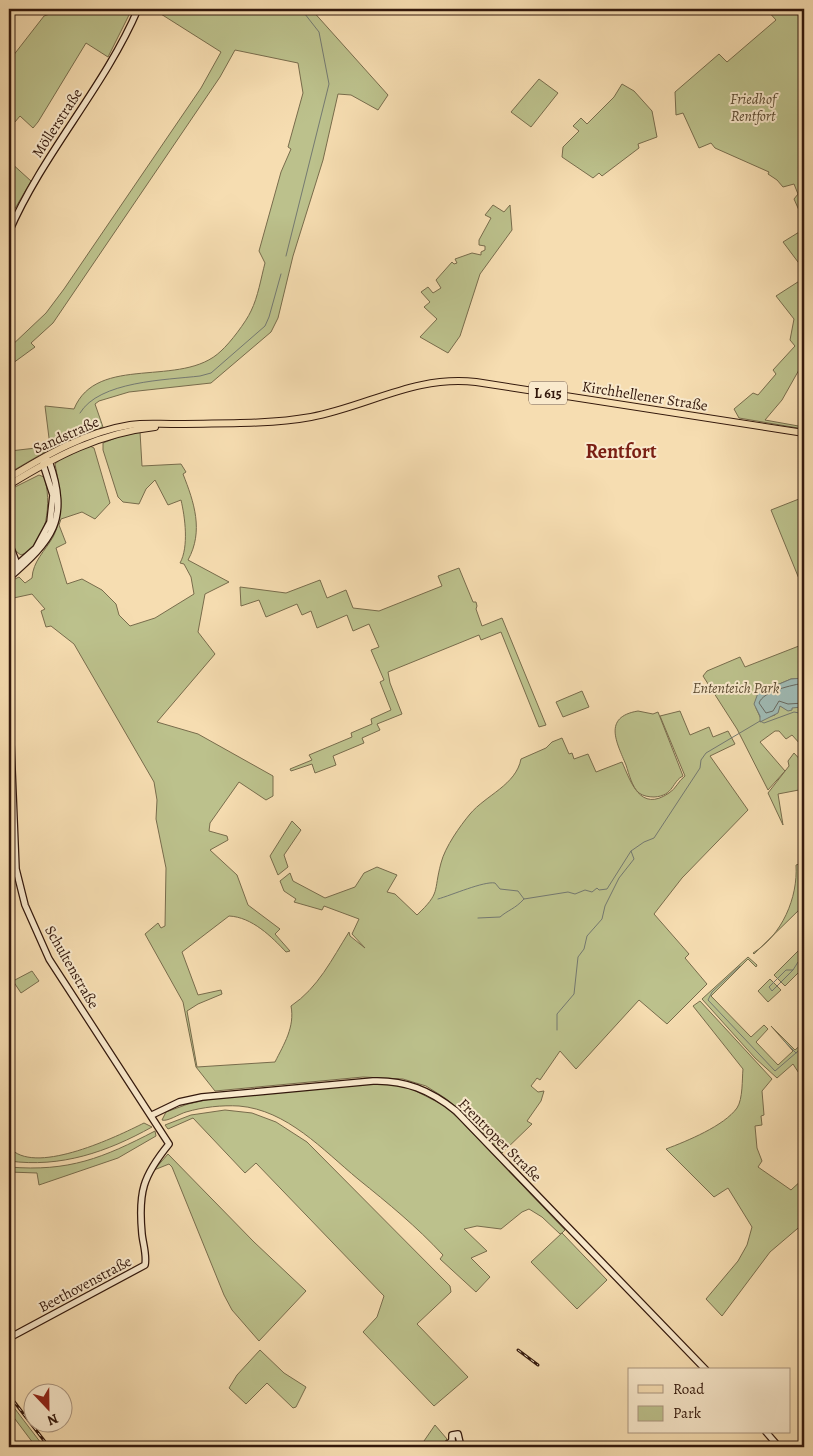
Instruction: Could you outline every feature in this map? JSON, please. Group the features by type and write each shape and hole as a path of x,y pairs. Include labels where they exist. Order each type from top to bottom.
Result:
{"main road":[{"name":"Möllerstraße","path":"9,232 35,180 99,82 138,9"},
{"name":"Kirchhellener Straße","path":"249,422 288,420 326,414 425,382 459,380 804,433"},
{"name":"Sandstraße","path":"10,482 45,461 75,447 104,437 167,424 249,422"},
{"path":"9,578 15,568 36,548 50,522 53,495 45,461"},
{"path":"9,543 15,568"},
{"path":"9,559 15,568"},
{"name":"Schultenstraße","path":"9,695 16,869 22,894 49,959 162,1131 168,1144 154,1160 142,1193 141,1218 145,1264"},
{"name":"Frentroper Straße","path":"153,1118 179,1102 202,1097 365,1081 398,1082 431,1093 456,1110 704,1368"},
{"name":"Beethovenstraße","path":"9,1338 145,1264"},
{"path":"444,1447 457,1443 460,1436 454,1434"},
{"path":"768,1434 779,1447"}],"green space":[{"path":"64,9 132,9 108,57 86,43 33,128 20,116 9,129 9,61 44,16"},
{"path":"153,9 311,9 388,95 378,110 351,95 338,94 323,160 293,256 278,318 271,332 211,383 129,392 99,401 95,404 103,427 57,445 9,473 10,451 36,448 38,450 50,446 45,406 74,409 85,392 101,382 120,376 185,368 204,362 221,351 233,338 249,316 256,300 265,263 259,251 281,172 291,149 288,147 303,93 298,63 235,50 220,77 53,323 31,343 35,347 9,366 9,348 46,313 64,289 201,88 221,52"},
{"name":"Friedhof Rentfort","path":"766,9 804,9 804,217 802,217 794,199 798,194 794,184 783,187 768,174 769,172 715,148 711,143 699,148 683,113 676,115 675,92 719,54 727,62 776,20"},
{"path":"539,79 558,93 531,127 511,112"},
{"path":"622,84 634,91 652,111 657,137 638,144 639,148 602,176 599,173 593,178 562,157 563,147 579,131 573,126 581,118 587,124 614,97"},
{"path":"9,161 31,181 13,212 9,209"},
{"path":"493,205 504,212 510,205 512,230 480,274 460,336 448,353 420,337 437,319 424,307 430,302 421,292 428,287 433,293 441,288 436,280 452,262 454,264 457,263 455,259 472,253 481,255 481,252 485,250 485,246 479,245 479,240 491,218 485,215"},
{"path":"804,229 804,270 783,242"},
{"path":"804,278 804,361 782,400 765,420 804,427 804,429 739,418 734,409 753,393 758,395 776,374 773,370 795,346 790,340 794,319 776,296"},
{"path":"140,432 142,466 181,464 186,472 183,474 191,495 196,517 196,538 188,560 229,582 205,594 198,632 215,654 157,722 198,734 273,776 273,796 266,800 239,782 210,823 209,831 227,836 228,840 210,850 237,875 248,905 280,929 275,934 290,951 286,952 268,934 253,924 237,917 229,916 182,952 198,995 221,990 222,994 187,1011 197,1067 275,1062 290,1028 291,1006 301,999 317,982 349,932 350,936 365,948 352,934 359,919 324,906 322,910 294,902 296,899 284,891 280,881 290,873 293,881 325,898 355,887 364,873 377,867 397,875 387,892 395,894 417,915 433,896 446,850 466,819 477,807 507,783 518,768 521,759 546,748 552,742 562,738 569,754 572,753 574,759 588,754 596,772 622,762 633,786 644,797 651,799 659,798 669,793 685,776 660,716 680,711 690,735 709,727 713,737 728,731 735,744 710,756 748,810 682,878 654,914 689,954 685,958 707,984 667,1024 639,1000 576,1069 560,1051 540,1080 537,1078 531,1086 538,1092 544,1091 541,1101 527,1121 532,1124 502,1153 464,1113 445,1098 426,1086 403,1079 363,1077 215,1091 196,1067 183,1002 145,934 158,923 161,928 165,926 166,868 156,819 157,800 154,782 74,644 51,626 46,627 41,611 45,609 32,594 9,599 9,582 19,577 25,583 32,578 37,561 57,528 60,501 55,464 63,457 90,446 94,448 110,503 95,519 82,512 61,519 59,525 66,543 56,548 67,584 82,579 102,590 116,604 119,615 130,626 155,618 194,594 191,577 184,564 180,563 185,549 185,523 181,500 168,505 155,480 146,489 139,504 123,502 118,497 103,450 103,443 123,435"},
{"path":"39,475 44,477 48,497 46,521 37,543 21,555 12,543 10,535 8,516 9,490"},
{"path":"804,497 804,591 771,510"},
{"path":"459,568 473,602 476,602 476,609 482,626 502,618 546,725 539,727 501,632 481,640 479,635 388,672 390,683 402,714 377,724 380,730 362,738 364,743 333,756 336,765 315,773 312,764 291,771 290,769 312,760 309,755 352,737 351,733 372,724 371,719 391,710 380,682 384,680 371,650 379,647 369,624 353,631 347,615 317,628 311,611 302,615 297,604 266,617 259,600 241,606 240,587 286,593 320,580 327,598 346,590 353,608 379,611 442,586 438,576"},
{"name":"Ententeich Park","path":"804,644 804,678 791,679 758,693 756,708 761,719 775,715 780,706 802,707 804,710 804,741 801,745 792,735 786,739 779,731 775,731 760,742 785,771 768,790 737,729 703,676 707,671 740,657 745,667"},
{"path":"582,691 589,707 563,717 556,702"},
{"path":"638,711 653,714 658,712 683,776 679,778 669,791 661,796 646,796 634,787 616,740 616,725 620,719 627,714"},
{"path":"794,753 804,764 804,789 778,794 783,825 768,793 789,766 788,761"},
{"path":"292,821 301,830 284,855 288,867 278,875 270,856"},
{"path":"799,864 804,890 804,911 801,908 773,936 791,903 796,878 796,865"},
{"path":"804,945 804,967 785,986 774,975"},
{"path":"748,957 757,965 756,967 748,959 711,996 751,1037 764,1025 768,1029 756,1042 778,1065 793,1051 771,1026 795,1050 804,1042 804,1081 793,1064 777,1078 755,1058 702,999"},
{"path":"32,971 39,981 21,993 13,981"},
{"path":"770,979 781,990 768,1002 758,991"},
{"path":"700,1001 772,1079 762,1091 764,1115 761,1116 762,1125 755,1126 757,1148 762,1161 758,1167 791,1190 804,1178 804,1223 770,1252 722,1316 706,1299 738,1261 747,1245 752,1227 728,1188 714,1197 666,1149 714,1127 731,1115 737,1108 740,1100 743,1069 693,1006"},
{"path":"371,1084 394,1085 412,1089 443,1105 458,1118 565,1230 560,1234 542,1217 529,1209 522,1212 501,1229 477,1226 464,1229 487,1251 471,1258 490,1277 476,1292 440,1259 443,1255 433,1244 391,1206 318,1144 289,1123 256,1109 239,1106 199,1109 162,1120 166,1112 188,1104 215,1098"},
{"path":"225,1110 252,1113 276,1122 307,1142 450,1286 451,1292 417,1324 468,1377 434,1406 363,1332 377,1317 384,1296 256,1163 245,1173 193,1118 168,1129 165,1125 191,1115"},
{"path":"144,1123 152,1127 101,1151 65,1160 47,1162 9,1161 9,1153 12,1150 24,1156 40,1158 58,1156 97,1144"},
{"path":"155,1131 156,1136 118,1158 39,1185 37,1173 9,1172 9,1167 50,1167 85,1161 119,1149"},
{"path":"168,1154 254,1242 306,1291 259,1341 232,1310 224,1295 172,1167 169,1164 154,1170"},
{"path":"562,1233 607,1280 577,1309 531,1262"},
{"path":"260,1350 284,1373 306,1387 296,1407 293,1408 267,1383 246,1404 229,1388 237,1375"},
{"path":"9,1401 22,1418 22,1428 9,1411"},
{"path":"435,1425 447,1439 439,1447 424,1441"},
{"path":"26,1434 34,1434 44,1447 36,1447"}],"water":[{"path":"804,678 804,710 802,707 792,708 792,710 788,711 780,706 778,713 760,722 760,716 754,704 758,693 791,679"}],"waterway":[{"path":"286,256 329,84 319,32 301,9"},
{"path":"80,413 89,402 117,388 211,373 265,326 281,274"},
{"path":"557,1030 557,1014 574,994 578,957 584,949 587,936 602,919 605,906 619,878 634,859 631,851 654,838 700,768 701,760 706,753 760,721 764,723 794,712 804,714"},
{"path":"438,899 490,883 495,883 500,889 518,891 524,899 568,892 575,894 585,890 592,892 597,888 599,890 607,889 631,851"},
{"path":"478,918 500,917 524,899"},
{"path":"793,970 772,991 769,987 786,970 793,970 798,962 804,958"},
{"path":"740,966 712,992 708,1000 775,1071 804,1046"},
{"path":"784,1041 796,1053"}],"railway":[{"path":"518,1350 538,1365"},
{"path":"9,1395 49,1447"}],"district":[{"name":"Rentfort","path":"621,451"}]}
